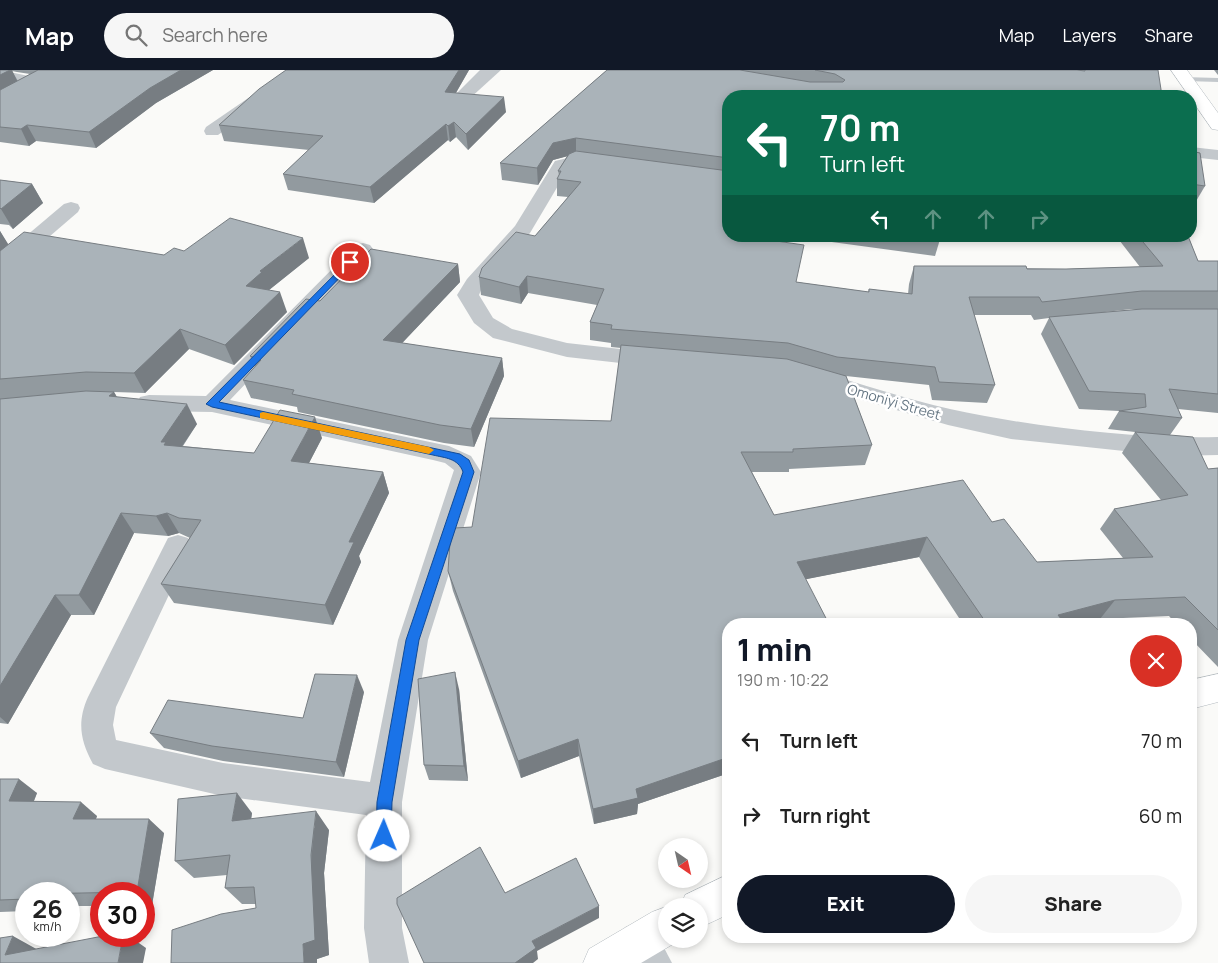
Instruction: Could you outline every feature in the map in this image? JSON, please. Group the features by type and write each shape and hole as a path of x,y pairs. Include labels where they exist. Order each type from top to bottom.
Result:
{"street":[{"path":"212,131 299,70"},
{"path":"462,97 487,72 493,70"},
{"path":"0,74 38,82"},
{"path":"15,95 53,74"},
{"path":"1182,75 1193,90"},
{"path":"1197,96 1218,125"},
{"path":"1197,153 1218,155"},
{"path":"614,166 576,161 561,164 528,220 474,283 468,296 472,306 493,329 546,348 587,354 676,362"},
{"path":"0,269 71,208"},
{"path":"212,404 364,249"},
{"name":"Omoniyi Street","path":"793,373 948,417 1011,430 1171,448 1218,446"},
{"path":"126,403 212,404 433,451 460,458 465,463 468,472 413,640 384,802 383,928 390,963"},
{"path":"178,546 100,707 95,725 97,740 105,753 170,770 242,782 342,792 384,802"},
{"path":"1197,693 1218,688"},
{"path":"708,904 722,896"},
{"path":"603,963 652,943"}],"lane":[{"path":"1182,75 1218,80"}],"building":[{"path":"0,70 10,70 0,75"},
{"path":"38,70 181,70 150,88 89,132 27,125 21,129 0,127 0,90"},
{"path":"286,70 459,70 445,92 504,97 466,134 454,122 448,126 446,124 370,187 283,174 323,136 219,125 259,89"},
{"path":"607,70 740,70 810,82 843,82 845,80 835,74 815,70 1158,70 1161,90 722,90 722,157 576,138 553,143 537,168 500,163"},
{"path":"576,151 722,170 722,242 783,242 804,245 796,282 869,292 869,289 912,294 914,266 1026,266 1027,269 1066,269 1163,266 1143,242 1190,242 1198,261 1218,261 1218,291 1142,291 1042,302 1039,297 969,297 995,385 939,382 935,367 837,357 788,343 611,329 612,325 590,322 604,289 527,276 519,287 479,277 482,268 516,232 535,236 581,182 557,179 561,171 558,171 569,154"},
{"path":"1197,152 1200,153 1205,186 1197,185"},
{"path":"0,180 32,184 1,209"},
{"path":"230,218 303,238 260,271 262,272 246,286 280,292 225,345 180,329 134,373 86,372 0,379 0,251 24,232 164,255 174,248 184,251"},
{"path":"371,249 458,264 383,340 502,358 471,429 440,425 292,394 294,390 243,380 261,360 250,356 306,299 320,301"},
{"path":"1142,309 1218,309 1218,394 1169,389 1182,418 1119,411 1146,407 1145,394 1089,391 1049,317"},
{"path":"621,345 787,359 846,376 872,445 793,449 793,452 741,452 774,515 963,480 992,522 1004,519 1037,562 1153,557 1114,509 1188,495 1135,432 1193,437 1208,469 1218,468 1218,630 1185,597 1115,600 1058,615 1060,618 983,618 927,537 797,562 826,618 722,618 722,759 636,789 638,798 593,809 578,739 518,761 448,571 450,542 455,528 472,527 490,418 611,421"},
{"path":"86,391 114,392 109,396 187,404 161,442 166,442 164,445 254,453 280,410 315,417 291,461 383,472 349,542 354,542 325,605 161,584 201,520 179,518 167,513 156,516 121,513 79,595 55,595 0,686 0,399"},
{"path":"455,672 464,766 424,765 418,679"},
{"path":"315,674 357,675 336,762 212,746 150,733 168,700 303,718"},
{"path":"0,779 19,779 9,801 81,802 73,819 149,819 139,882 90,882 90,893 80,893 80,882 15,882 15,899 0,900"},
{"path":"237,793 232,821 316,811 311,855 315,940 303,944 304,963 171,963 172,930 221,914 256,908 254,887 225,888 230,855 175,861 178,799"},
{"path":"480,847 505,893 576,858 599,906 532,941 536,948 515,963 424,963 397,904 397,898"},
{"path":"13,936 5,955 46,947 80,947 80,940 90,939 90,947 121,947 118,963 0,963 0,938"}],"slow traffic":[{"path":"263,415 429,450"}],"route":[{"path":"350,262 212,404 433,451 460,458 465,463 468,472 413,640 384,802 384,836"}]}
